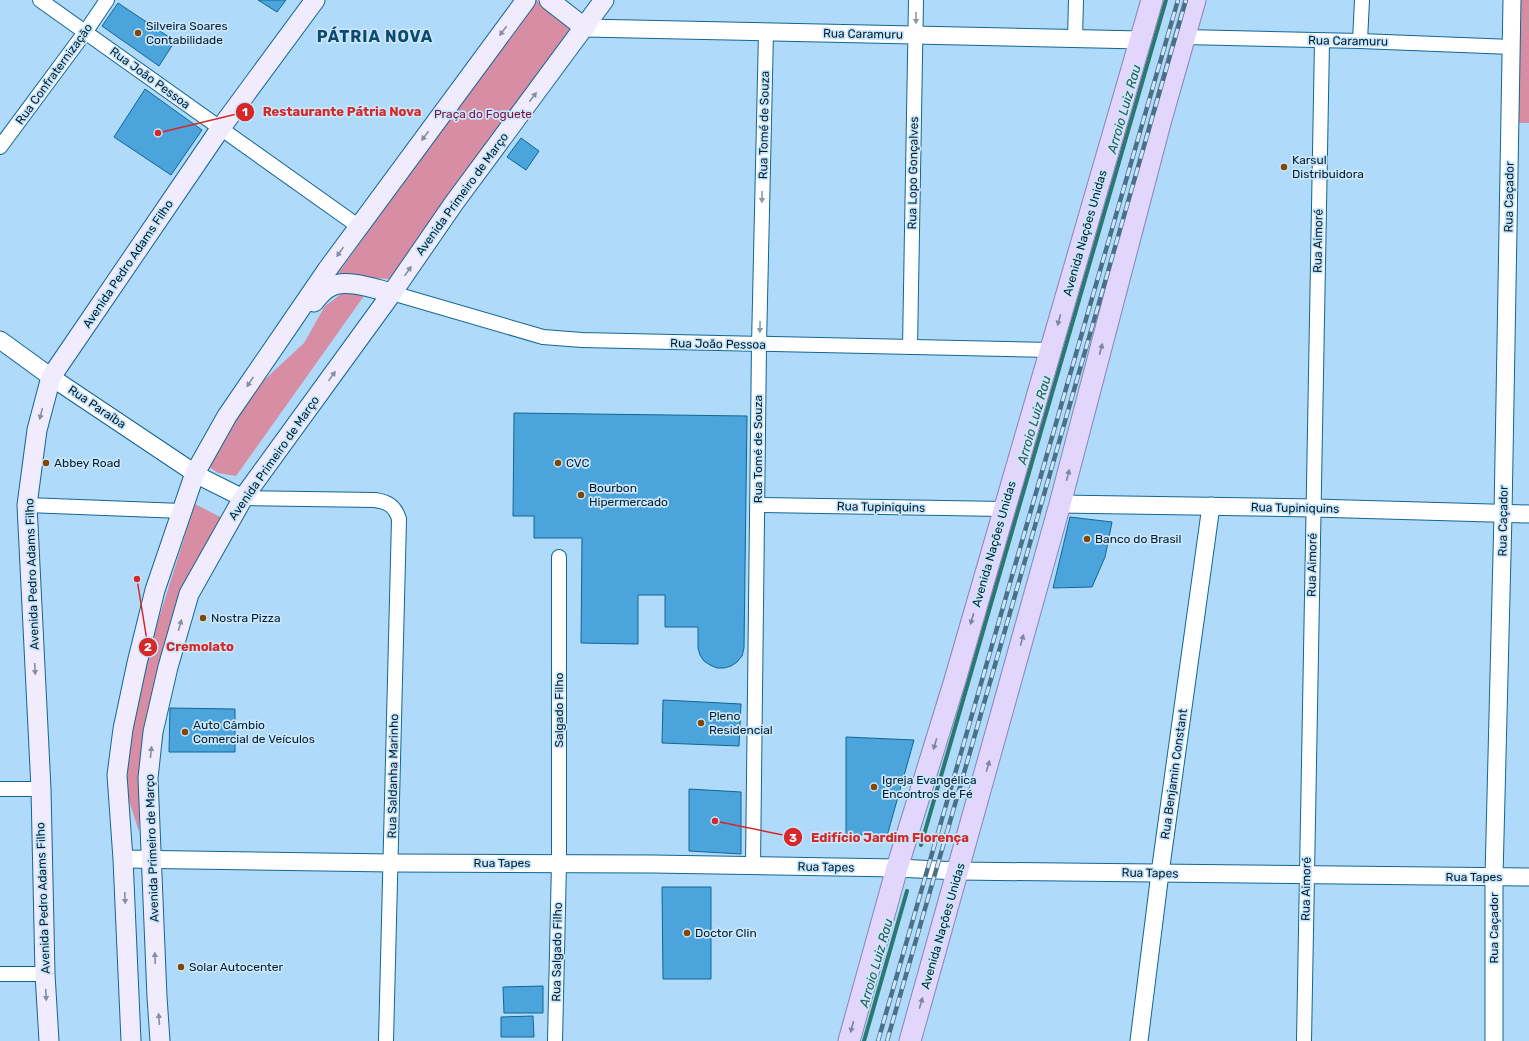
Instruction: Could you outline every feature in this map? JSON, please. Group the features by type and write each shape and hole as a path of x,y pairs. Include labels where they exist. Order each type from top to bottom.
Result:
{"main road":[{"name":"Avenida Pedro Adams Filho","path":"49,1041 45,974 40,789 28,505 37,430 51,377 220,129 315,0"},
{"path":"131,1041 123,859 117,775 123,729 155,590 195,473 227,416 358,226 526,0"},
{"path":"549,0 585,28"},
{"name":"Avenida Primeiro de Março","path":"160,1041 148,778 154,732 168,667 189,594 243,498 392,293 454,203 585,28 604,0"},
{"name":"Avenida Nações Unidas","path":"849,1041 897,868 955,680 1152,0"},
{"name":"Avenida Nações Unidas","path":"910,1041 1060,504 1160,123 1195,0"},
{"path":"268,355 320,294 329,287 339,283 349,283 392,293"}],"street":[{"name":"Rua João Pessoa","path":"40,0 86,31 220,129 358,226"},
{"name":"Rua Confraternização","path":"0,147 86,31 107,0"},
{"name":"Rua Lopo Gonçalves","path":"910,347 916,0"},
{"path":"1075,39 1076,0"},
{"path":"1360,41 1362,0"},
{"name":"Rua Caçador","path":"1494,1041 1494,877 1503,514 1512,0"},
{"name":"Rua Caramuru","path":"585,28 1141,40"},
{"name":"Rua Tomé de Souza","path":"753,866 759,345 766,32"},
{"name":"Rua Caramuru","path":"1184,38 1360,41 1512,47"},
{"name":"Rua Aimoré","path":"1304,1041 1322,41"},
{"name":"Rua João Pessoa","path":"392,293 543,337 582,340 759,345 1050,350"},
{"name":"Rua Paraíba","path":"0,340 51,377 195,473 212,484 243,498"},
{"name":"Rua Saldanha Marinho","path":"243,498 375,500 386,502 396,512 399,519 392,864 386,1041"},
{"name":"Rua Tupiniquins","path":"1060,504 1314,508 1529,514"},
{"path":"28,505 182,511"},
{"name":"Rua Tupiniquins","path":"758,506 1004,509"},
{"name":"Rua Benjamin Constant","path":"1139,1041 1160,873 1211,506"},
{"name":"Salgado Filho","path":"559,557 559,863"},
{"path":"0,789 40,789"},
{"name":"Rua Tapes","path":"123,859 392,864 559,863 897,868 958,871 1529,877"},
{"name":"Rua Salgado Filho","path":"555,1041 559,863"},
{"path":"0,974 45,974"}],"green space":[{"name":"Praça do Foguete","path":"536,0 573,31 452,198 389,279 336,276"},
{"path":"1515,0 1529,0 1529,123 1513,123"},
{"path":"344,292 364,296 236,476 218,473 205,464 247,396 304,343 325,306"},
{"path":"195,504 222,518 140,782 139,832 126,791 130,738 140,678"}],"building":[{"path":"258,0 286,0 277,12"},
{"name":"Silveira Soares Contabilidade","path":"118,3 175,41 159,66 102,26"},
{"path":"145,89 202,130 171,175 114,137"},
{"path":"521,138 539,151 526,170 507,157"},
{"path":"514,413 747,416 744,648 742,656 737,662 724,668 717,668 710,665 704,661 700,655 698,648 698,627 665,627 665,595 638,595 638,644 581,643 582,538 534,538 534,516 513,516"},
{"name":"Banco do Brasil","path":"1070,517 1112,522 1105,557 1092,587 1053,588"},
{"name":"Pleno Residencial","path":"663,700 741,704 739,746 662,743"},
{"path":"170,708 235,709 235,752 169,752"},
{"name":"Igreja Evangélica Encontros de Fé","path":"846,737 914,740 887,836 846,834"},
{"path":"689,789 741,792 741,854 689,851"},
{"name":"Doctor Clin","path":"662,887 711,887 711,979 663,979"},
{"path":"543,986 543,1013 504,1013 503,987"},
{"path":"533,1016 534,1037 501,1037 501,1017"}],"waterway":[{"name":"Arroio Luiz Rau","path":"921,845 1166,0"},
{"name":"Arroio Luiz Rau","path":"864,1041 907,891"}],"railway":[{"path":"878,1041 1178,0"},
{"path":"887,1041 1186,0"}],"place":[{"name":"Silveira Soares Contabilidade","path":"138,33"},
{"name":"Restaurante Pátria Nova","path":"158,133"},
{"name":"Karsul Distribuidora","path":"1284,167"},
{"name":"Abbey Road","path":"46,463"},
{"name":"CVC","path":"558,463"},
{"name":"Bourbon Hipermercado","path":"581,495"},
{"name":"Banco do Brasil","path":"1087,539"},
{"name":"Cremolato","path":"137,579"},
{"name":"Nostra Pizza","path":"203,618"},
{"name":"Pleno Residencial","path":"701,723"},
{"name":"Auto Câmbio Comercial de Veículos","path":"185,732"},
{"name":"Igreja Evangélica Encontros de Fé","path":"874,787"},
{"name":"Edifício Jardim Florença","path":"715,821"},
{"name":"Doctor Clin","path":"687,933"},
{"name":"Solar Autocenter","path":"181,967"}],"district":[{"name":"PÁTRIA NOVA","path":"375,36"}]}
